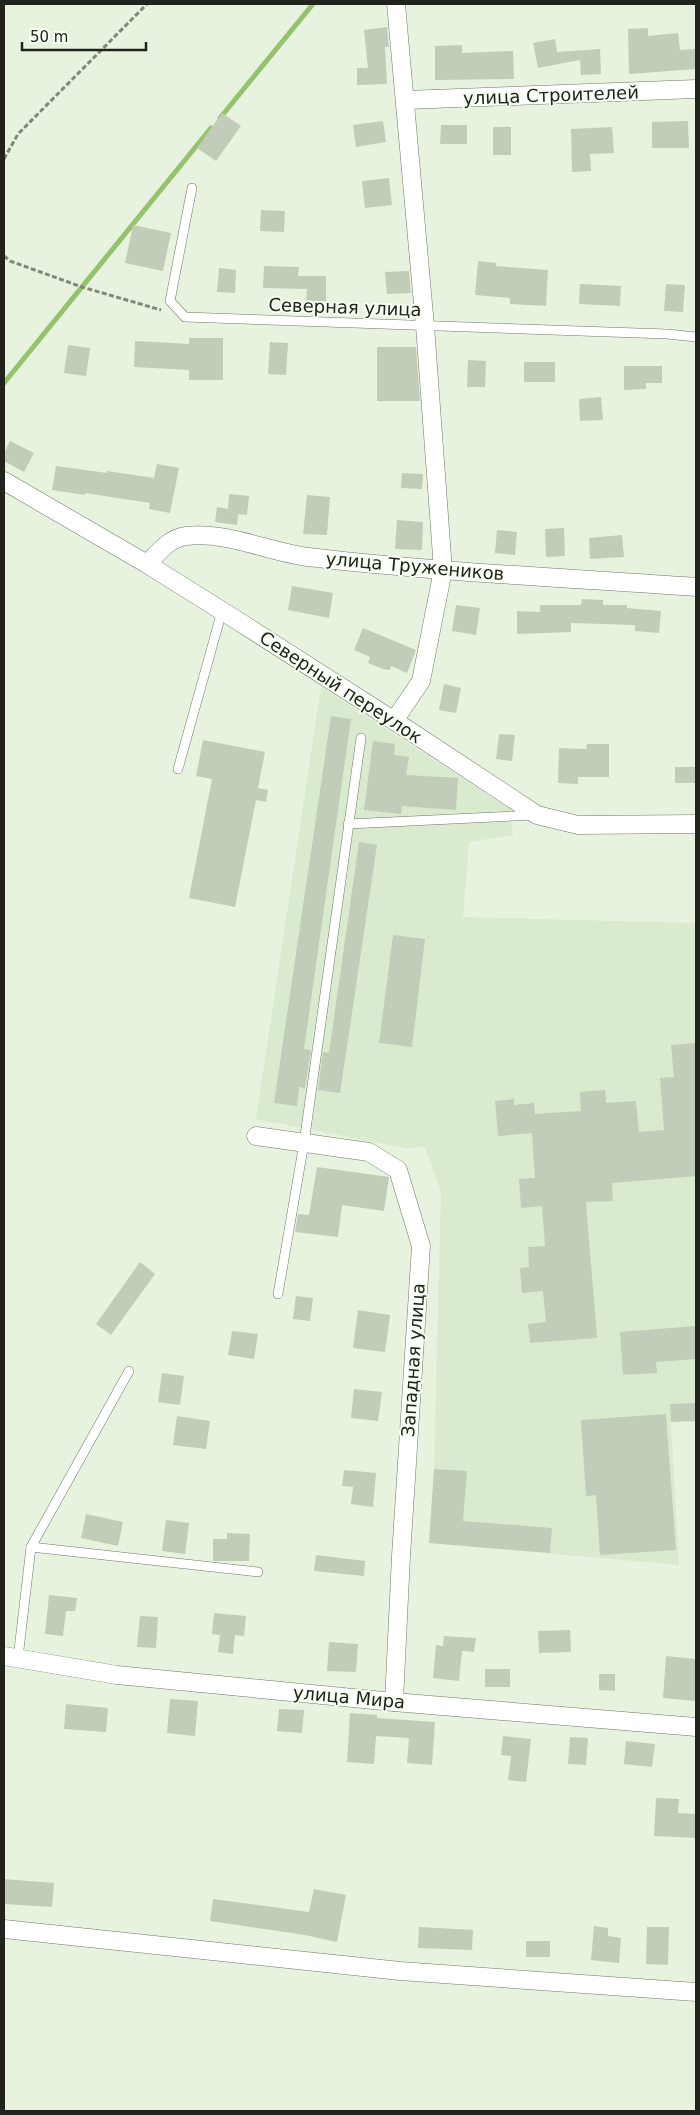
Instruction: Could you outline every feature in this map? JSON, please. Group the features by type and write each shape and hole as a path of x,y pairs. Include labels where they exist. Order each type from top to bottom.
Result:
{"street":[{"path":"394,721 421,681 442,570 425,326 396,4"},
{"name":"улица Строителей","path":"406,100 696,89"},
{"name":"Северный переулок","path":"4,481 148,564 537,815 578,825 696,824"},
{"name":"улица Тружеников","path":"148,564 174,539 195,536 220,537 306,557 442,570 696,587"},
{"name":"Западная улица","path":"256,1136 369,1152 398,1170 421,1246 401,1556 394,1702"},
{"name":"улица Мира","path":"11,1657 117,1675 394,1702 696,1727"},
{"path":"4,1929 400,1971 696,1992"}],"lane":[{"path":"185,317 170,301 192,188"},
{"name":"Северная улица","path":"185,317 667,334 696,337"},
{"path":"178,769 222,611"},
{"path":"278,1294 304,1143 361,738"},
{"path":"348,824 537,815"},
{"path":"11,1657 31,1547 129,1371"},
{"path":"31,1547 258,1572"}],"path":[{"path":"4,159 18,134 147,4"},
{"path":"4,256 10,261 82,287 185,317"}],"shaded area":[{"path":"321,687 510,809 513,835 469,842 463,917 696,923 696,1420 671,1422 679,1565 429,1543 434,1469 441,1191 424,1146 410,1149 256,1119"}],"building":[{"path":"387,27 389,47 385,47 387,84 357,85 357,68 368,68 364,30"},
{"path":"648,28 648,36 678,33 680,50 695,49 696,69 629,74 628,29"},
{"path":"555,39 557,52 600,49 601,74 581,75 580,60 538,68 533,43"},
{"path":"462,45 462,53 513,51 514,79 435,80 435,46"},
{"path":"222,113 241,126 216,161 197,148"},
{"path":"383,121 386,142 356,147 353,125"},
{"path":"688,121 689,148 652,148 652,122"},
{"path":"441,125 467,125 467,144 440,144"},
{"path":"493,127 511,127 511,155 493,155"},
{"path":"612,127 614,153 590,154 591,171 572,172 571,129"},
{"path":"389,178 392,205 365,208 362,181"},
{"path":"261,210 285,211 284,232 260,231"},
{"path":"133,225 171,233 163,271 125,263"},
{"path":"478,261 496,263 496,266 548,270 546,306 510,304 510,298 475,295"},
{"path":"264,266 299,267 298,276 326,276 326,301 306,301 307,289 263,288"},
{"path":"219,268 236,270 235,293 217,292"},
{"path":"409,271 411,293 387,294 385,272"},
{"path":"580,284 621,286 620,306 579,304"},
{"path":"666,284 685,285 683,312 664,311"},
{"path":"189,338 223,338 223,380 189,380 189,370 134,367 135,341 189,344"},
{"path":"270,342 288,343 286,375 268,374"},
{"path":"68,345 90,348 86,376 64,373"},
{"path":"377,347 416,347 420,401 377,401"},
{"path":"468,360 486,361 485,387 467,387"},
{"path":"524,362 555,362 555,382 524,382"},
{"path":"624,366 662,366 662,383 646,383 646,389 624,390"},
{"path":"601,397 603,420 580,421 579,399"},
{"path":"10,441 34,453 24,472 4,461 4,453"},
{"path":"157,464 179,468 170,513 149,509 150,503 52,490 56,466 154,478"},
{"path":"402,473 423,474 422,489 401,488"},
{"path":"229,494 249,496 247,515 238,514 237,525 215,522 217,507 228,509"},
{"path":"307,495 330,497 327,535 303,534"},
{"path":"397,520 423,522 422,550 395,549"},
{"path":"564,528 565,556 546,557 545,529"},
{"path":"497,530 517,532 515,555 495,553"},
{"path":"622,535 624,557 590,559 589,538"},
{"path":"292,586 333,593 329,618 288,610"},
{"path":"582,599 603,600 603,605 627,605 627,608 661,611 659,633 635,631 635,625 571,623 571,632 517,634 517,611 540,612 540,605 581,605"},
{"path":"456,605 480,608 476,635 452,631"},
{"path":"363,628 416,650 407,673 391,666 390,670 368,663 370,657 354,650"},
{"path":"444,684 461,688 456,713 439,710"},
{"path":"331,716 351,719 304,1049 311,1050 305,1088 299,1087 297,1106 274,1103"},
{"path":"499,734 515,735 512,761 496,759"},
{"path":"203,740 265,752 258,788 268,790 266,802 256,800 235,907 189,898 212,779 196,776"},
{"path":"373,741 395,744 394,755 409,757 406,775 458,778 456,810 402,806 401,814 364,810"},
{"path":"587,744 609,744 609,777 578,777 578,784 558,783 559,748 586,749"},
{"path":"675,767 696,767 696,783 675,783"},
{"path":"359,842 377,845 340,1093 318,1090 323,1052 329,1053"},
{"path":"393,935 425,939 412,1047 379,1043"},
{"path":"696,1043 696,1176 612,1183 613,1201 586,1202 597,1338 530,1343 528,1324 546,1322 543,1291 522,1293 520,1268 529,1267 528,1247 545,1246 542,1206 521,1208 519,1179 535,1178 532,1133 498,1136 495,1101 514,1099 514,1105 534,1103 535,1114 581,1111 580,1092 605,1090 606,1103 636,1101 639,1132 664,1130 660,1078 674,1077 671,1045"},
{"path":"317,1167 389,1177 384,1211 342,1205 338,1237 295,1232 298,1214 309,1215"},
{"path":"140,1262 155,1274 111,1335 96,1324"},
{"path":"296,1296 313,1298 310,1321 293,1319"},
{"path":"358,1310 390,1315 385,1352 353,1348"},
{"path":"696,1326 696,1359 656,1362 657,1373 623,1375 620,1332"},
{"path":"232,1331 258,1334 254,1359 228,1355"},
{"path":"162,1373 184,1376 180,1405 158,1402"},
{"path":"354,1389 382,1392 378,1421 351,1418"},
{"path":"696,1403 696,1421 671,1422 670,1404"},
{"path":"666,1414 676,1550 600,1555 596,1495 586,1496 581,1420"},
{"path":"177,1416 210,1421 206,1449 173,1445"},
{"path":"434,1469 467,1471 463,1521 552,1528 550,1553 429,1543"},
{"path":"344,1470 376,1473 373,1507 351,1504 353,1487 342,1486"},
{"path":"86,1514 123,1522 118,1546 81,1538"},
{"path":"166,1520 189,1523 185,1554 162,1551"},
{"path":"227,1533 250,1534 249,1561 213,1561 213,1539 227,1539"},
{"path":"316,1555 365,1561 364,1576 314,1571"},
{"path":"49,1595 77,1598 75,1611 66,1611 63,1636 45,1634"},
{"path":"214,1613 246,1616 244,1636 235,1635 233,1654 218,1652 220,1635 212,1634"},
{"path":"140,1616 158,1617 156,1648 137,1647"},
{"path":"570,1630 571,1652 539,1653 538,1631"},
{"path":"444,1636 476,1638 474,1652 462,1651 459,1681 433,1678 436,1645 443,1646"},
{"path":"329,1642 358,1644 356,1672 327,1671"},
{"path":"666,1656 696,1659 696,1701 663,1698"},
{"path":"485,1669 510,1669 510,1687 485,1687"},
{"path":"599,1674 615,1674 615,1691 599,1690"},
{"path":"170,1699 198,1701 195,1736 167,1733"},
{"path":"66,1704 108,1708 106,1732 64,1729"},
{"path":"279,1709 304,1710 302,1733 277,1731"},
{"path":"350,1713 377,1715 377,1718 435,1722 432,1765 407,1763 409,1738 376,1736 374,1764 347,1762"},
{"path":"503,1736 531,1739 526,1782 508,1780 511,1756 501,1755"},
{"path":"570,1737 588,1738 586,1765 568,1764"},
{"path":"626,1741 655,1744 652,1767 624,1764"},
{"path":"656,1798 679,1799 678,1813 696,1814 695,1838 654,1836"},
{"path":"4,1879 54,1883 52,1907 4,1904"},
{"path":"314,1889 346,1895 337,1942 305,1935 210,1921 213,1899 309,1912"},
{"path":"594,1926 608,1928 608,1936 621,1938 619,1963 591,1960"},
{"path":"419,1927 473,1930 472,1950 418,1948"},
{"path":"647,1927 669,1927 668,1965 646,1964"},
{"path":"526,1941 550,1941 550,1957 526,1957"}],"waterway":[{"path":"220,118 313,4"},
{"path":"4,383 211,128"}]}
